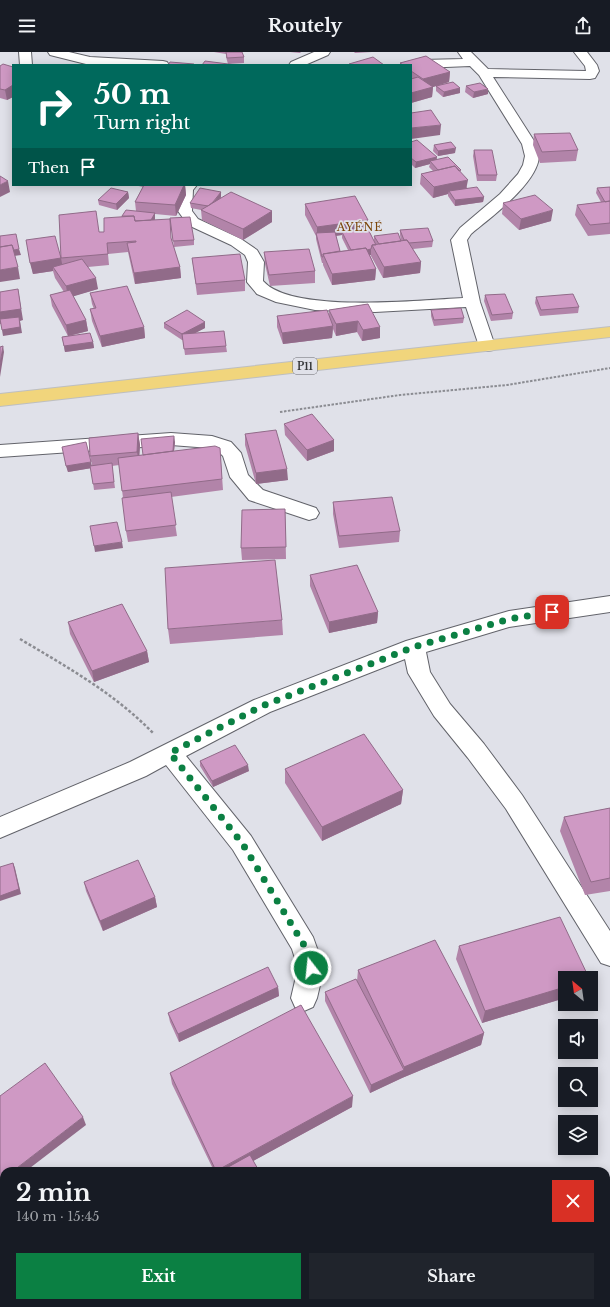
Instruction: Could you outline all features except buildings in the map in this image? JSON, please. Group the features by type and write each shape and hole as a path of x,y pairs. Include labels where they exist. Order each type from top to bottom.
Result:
{"main road":[{"name":"P11","path":"0,400 610,332"}],"street":[{"path":"25,52 26,64"},
{"path":"54,52 90,61 145,64"},
{"path":"297,64 324,52"},
{"path":"484,72 590,75 593,71 592,65 580,52"},
{"path":"412,66 469,57 484,72 529,144 532,156 529,168 511,191 465,231 459,240 472,302 487,346"},
{"path":"189,186 186,189 185,211 193,222 236,242 252,253 256,262 255,282 263,291 269,294 282,299 315,305 375,307 472,302"},
{"path":"0,451 171,439 212,442 224,446 232,453 239,477 256,495 308,512"},
{"path":"0,828 138,769 262,706 414,647 509,619 610,604"},
{"path":"414,647 419,673 442,710 476,751 514,802 610,954"},
{"path":"170,753 242,843 304,945 311,968 304,998"}],"path":[{"path":"280,412 400,395 507,384 610,368"},
{"path":"20,640 97,685 138,716 170,753"}],"district":[{"name":"AYÉNÉ","path":"360,227"}],"route":[{"path":"311,968 304,945 242,843 170,753 262,706 414,647 509,619 552,612"}]}
